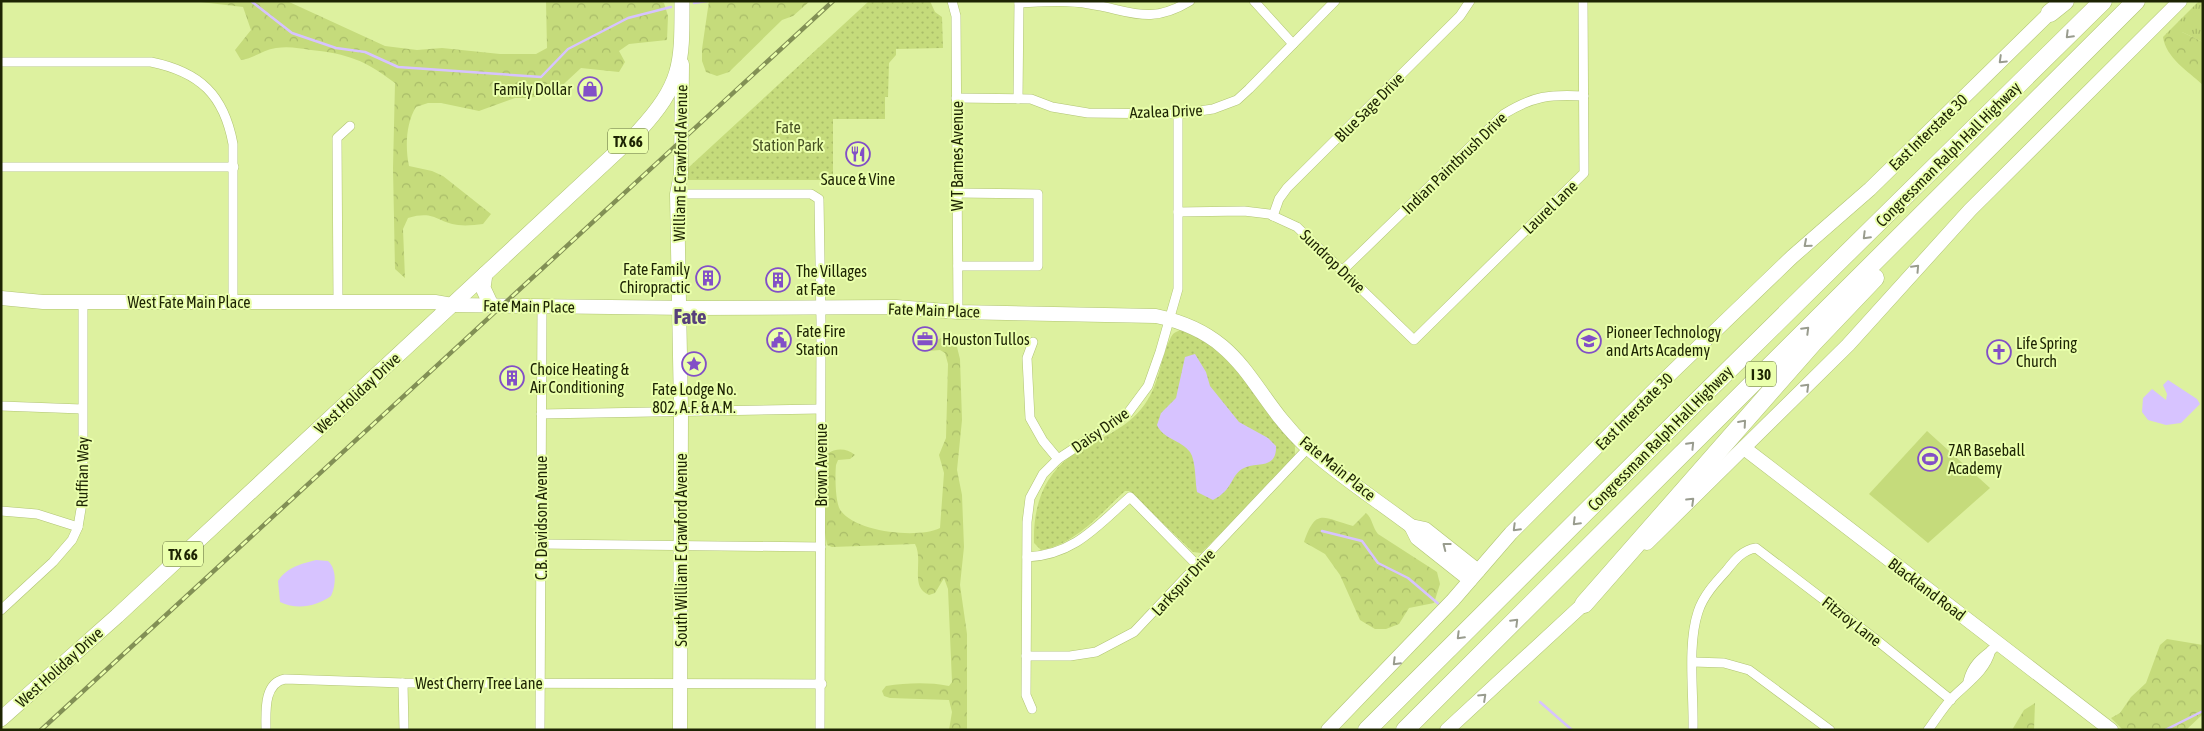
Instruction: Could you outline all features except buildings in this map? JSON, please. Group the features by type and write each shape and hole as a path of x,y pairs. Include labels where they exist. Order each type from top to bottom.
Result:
{"highway":[{"name":"Congressman Ralph Hall Highway","path":"1367,730 2103,1"},
{"name":"Congressman Ralph Hall Highway","path":"1405,730 2136,1"},
{"path":"1584,604 1831,322 2007,141 2118,19"}],"main road":[{"name":"TX 66","path":"682,1 682,46"},
{"path":"1447,730 1584,604 1848,345 1970,210 2180,1"},
{"name":"East Interstate 30","path":"1328,730 1400,658 1511,534 1663,381 1792,257 1870,189 2059,5"},
{"name":"William E Crawford Avenue","path":"679,370 677,194 681,174 682,46"},
{"name":"West Holiday Drive","path":"1,719 124,609 648,121 673,86 682,46"},
{"path":"485,274 483,288 491,305"},
{"name":"West Fate Main Place","path":"1,298 39,302 376,302"},
{"name":"Fate Main Place","path":"376,302 678,308 896,307 958,312 1141,314 1170,319 1204,332 1225,348 1245,368 1283,420 1308,448 1411,526 1425,529 1474,576"},
{"name":"South William E Crawford Avenue","path":"679,370 682,410 680,730"},
{"name":"Blackland Road","path":"1744,448 1994,646 2111,730"}],"street":[{"name":"W T Barnes Avenue","path":"952,1 956,16 958,312"},
{"path":"1018,99 1019,2 1090,4 1134,15 1156,14 1175,10 1190,1"},
{"path":"1254,1 1294,44"},
{"name":"Azalea Drive","path":"956,98 1031,99 1052,106 1088,112 1178,114 1213,110 1237,100 1335,1"},
{"name":"Blue Sage Drive","path":"1273,216 1287,188 1460,16 1470,1"},
{"name":"Laurel Lane","path":"1414,340 1584,173 1584,1"},
{"path":"1,62 151,62 170,66 185,72 207,87 221,106 229,123 234,167 233,301"},
{"name":"Indian Paintbrush Drive","path":"1343,270 1504,114 1525,101 1545,96 1584,96"},
{"name":"Daisy Drive","path":"1032,709 1026,695 1027,557 1030,498 1043,474 1058,459 1128,413 1148,386 1178,290 1178,114"},
{"path":"338,302 337,138 350,126"},
{"path":"1,167 234,167"},
{"path":"957,193 1038,194 1038,266 958,266"},
{"name":"Brown Avenue","path":"677,194 811,194 819,199 822,684 820,730"},
{"name":"Sundrop Drive","path":"1178,212 1244,210 1273,216 1298,227 1414,340"},
{"name":"Ruffian Way","path":"1,610 62,552 78,528 83,498 83,302"},
{"name":"C.B. Davidson Avenue","path":"540,730 542,683 542,306"},
{"path":"1033,342 1026,358 1030,418 1043,441 1058,459"},
{"path":"1,406 82,409"},
{"path":"541,414 820,409"},
{"name":"Larkspur Drive","path":"1026,656 1070,656 1096,652 1134,632 1308,448"},
{"path":"1027,557 1048,556 1079,541 1130,497 1198,566"},
{"path":"1,511 37,514 78,528"},
{"path":"541,544 821,547"},
{"name":"Fitzroy Lane","path":"1693,662 1696,622 1702,603 1734,561 1751,549 1759,549 1951,700"},
{"path":"1928,730 1951,700 1968,681 1978,675 1989,661 1994,646"},
{"path":"1693,730 1693,662 1724,663 1749,670 1830,730"},
{"name":"West Cherry Tree Lane","path":"266,730 266,705 271,687 278,680 403,683 822,684"},
{"path":"403,683 404,730"}],"green space":[{"path":"192,1 287,1 385,46 417,50 442,48 500,54 536,54 547,48 546,1 660,1 664,3 668,16 667,40 629,44 619,51 625,62 619,72 581,68 553,94 515,98 479,111 441,103 428,103 416,107 410,120 407,135 409,166 432,171 443,176 491,214 483,224 471,225 451,224 424,215 408,218 403,229 405,278 395,269 393,168 395,83 356,59 294,47 271,49 241,60 235,50 251,30 243,7"},
{"path":"709,1 810,1 793,16 782,20 729,72 717,76 706,72 702,61"},
{"name":"Fate Station Park","path":"869,1 930,1 935,12 942,17 943,48 896,49 896,55 889,63 888,97 885,97 885,119 833,119 833,180 688,180 688,168"},
{"path":"2199,1 2203,1 2203,42 2182,32 2163,37"},
{"path":"2172,32 2182,32 2203,42 2203,85 2178,64 2168,51 2163,37"},
{"path":"1180,330 1195,335 1211,346 1244,378 1295,446 1295,455 1268,486 1201,553 1193,552 1129,491 1125,491 1076,535 1054,547 1041,550 1034,543 1034,530 1038,506 1046,484 1061,464 1071,456 1120,428 1145,404 1154,388 1171,337"},
{"path":"941,338 952,342 957,347 960,359 962,420 957,470 962,495 964,547 960,585 967,634 967,730 949,730 952,712 949,700 890,698 884,696 882,691 886,686 925,683 949,686 952,682 948,589 944,578 935,593 929,595 923,591 918,580 918,558 915,544 832,547 827,545 825,533 827,454 841,450 855,455 850,459 838,460 836,465 839,507 849,518 873,529 888,532 917,533 940,528 944,473 939,455 946,438 948,364 945,353 940,350 928,351 925,346"},
{"name":"7AR Baseball Academy","path":"1927,431 1990,488 1928,543 1869,494"},
{"path":"1366,513 1378,534 1437,572 1440,584 1434,603 1409,608 1399,624 1386,629 1375,629 1360,620 1340,575 1325,554 1304,542 1308,531 1317,519 1327,518 1353,526"},
{"path":"2167,639 2203,645 2203,714 2186,730 2123,730 2111,718 2120,713 2131,697 2146,683 2160,645"},
{"path":"2035,703 2034,730 2012,730 2024,710"}],"shaded area":[{"path":"1195,354 1206,372 1210,386 1239,422 1268,438 1276,446 1273,459 1264,464 1242,469 1228,488 1213,500 1197,492 1194,466 1190,452 1182,444 1164,434 1157,425 1161,413 1176,398 1185,357"},
{"path":"2168,380 2197,399 2200,404 2181,423 2166,425 2148,420 2142,412 2143,398 2152,389 2166,400 2167,394 2163,385"},
{"path":"316,560 328,561 333,568 335,583 331,596 319,603 299,607 280,602 278,581 282,576 295,567"}],"waterway":[{"path":"251,1 292,33 336,48 365,52 398,67 541,77 568,49 628,18 671,7"},
{"path":"694,3 707,1"},
{"path":"1322,531 1362,541 1378,563 1408,578 1441,606"},
{"path":"1540,702 1572,730"},
{"path":"2165,730 2203,711"}],"railway":[{"path":"41,730 833,1"}],"place":[{"name":"Family Dollar","path":"590,89"},
{"name":"Sauce & Vine","path":"858,154"},
{"name":"Fate Family Chiropractic","path":"708,278"},
{"name":"The Villages at Fate","path":"778,280"},
{"name":"Houston Tullos","path":"925,339"},
{"name":"Fate Fire Station","path":"779,340"},
{"name":"Pioneer Technology and Arts Academy","path":"1589,341"},
{"name":"Life Spring Church","path":"1999,352"},
{"name":"Fate Lodge No. 802, A.F. & A.M.","path":"694,364"},
{"name":"Choice Heating & Air Conditioning","path":"512,378"},
{"name":"7AR Baseball Academy","path":"1930,459"}],"district":[{"name":"Fate","path":"690,316"}]}
